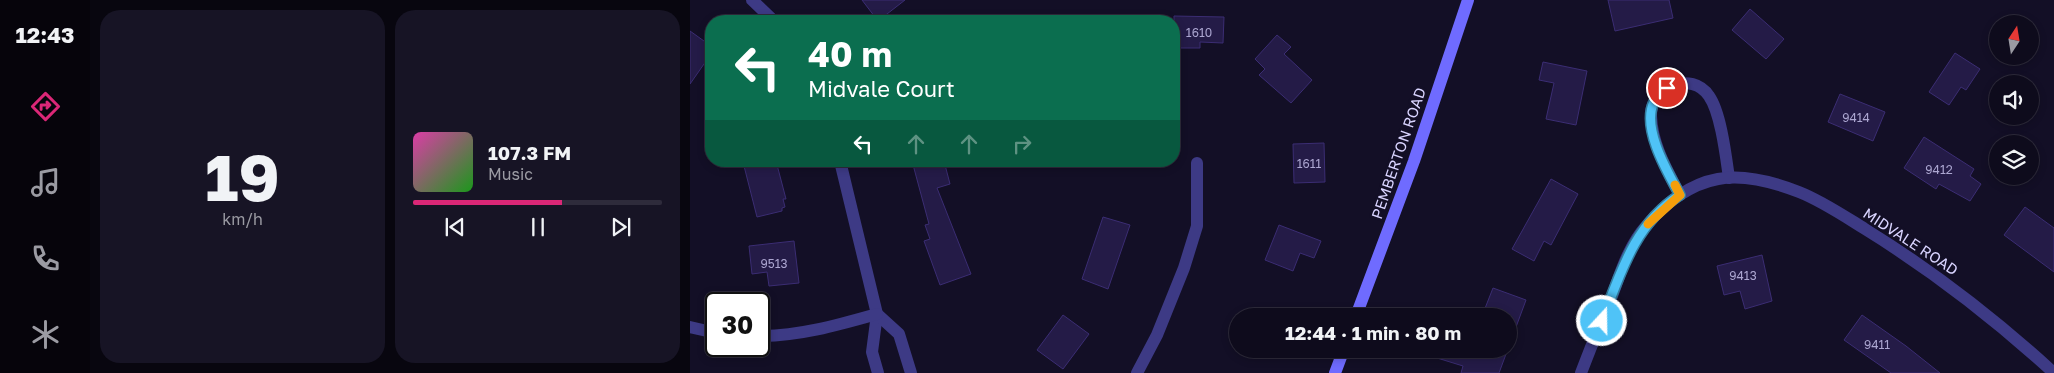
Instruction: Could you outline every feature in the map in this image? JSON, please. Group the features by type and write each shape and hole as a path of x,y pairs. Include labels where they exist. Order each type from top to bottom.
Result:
{"street":[{"path":"752,0 768,15"},
{"name":"PEMBERTON ROAD","path":"1359,308 1414,161 1467,0"},
{"path":"1680,195 1659,154 1653,134 1651,114 1653,103 1660,94 1672,86 1681,83 1690,84 1700,88 1709,96 1724,147 1729,178"},
{"path":"1137,373 1157,335 1184,268 1197,226 1197,162"},
{"path":"841,167 877,314 872,352 878,373"},
{"name":"MIDVALE ROAD","path":"1581,373 1629,251 1646,225 1690,188 1718,178 1729,178 1771,183 1801,192 1836,211 1897,249 1952,287 2014,337 2054,373"},
{"path":"770,336 783,336 822,329 877,314"},
{"path":"877,314 898,334 910,373"},
{"path":"690,328 705,331"},
{"path":"1335,373 1341,358"}],"building":[{"path":"862,0 905,0 886,15 873,15"},
{"path":"1608,0 1669,0 1673,18 1615,31"},
{"path":"1750,9 1784,39 1766,59 1732,30"},
{"path":"1180,16 1224,17 1223,43 1200,42 1200,48 1180,48"},
{"path":"690,31 705,42 705,63 690,84"},
{"path":"1277,35 1291,47 1284,54 1312,80 1291,103 1259,75 1265,69 1255,59"},
{"path":"1955,53 1980,69 1966,90 1961,87 1949,105 1929,92"},
{"path":"1543,62 1587,71 1576,125 1546,119 1554,83 1539,80"},
{"path":"1840,94 1885,112 1873,141 1828,122"},
{"path":"1924,137 1974,169 1970,176 1981,184 1970,201 1939,184 1936,189 1904,168"},
{"path":"1324,143 1325,182 1294,183 1293,144"},
{"path":"744,167 778,167 786,199 783,199 785,207 782,208 782,211 757,217"},
{"path":"914,167 946,167 950,184 937,188 971,274 940,285 924,241 930,239 925,225 929,224"},
{"path":"1551,179 1578,194 1551,245 1544,241 1534,261 1512,249"},
{"path":"2025,207 2054,228 2054,272 2004,235"},
{"path":"1103,217 1130,225 1108,289 1082,279"},
{"path":"1279,225 1321,241 1314,258 1300,253 1293,271 1265,260"},
{"path":"794,241 799,283 769,286 767,272 752,274 749,246"},
{"path":"1762,255 1772,301 1745,309 1740,291 1724,295 1717,266"},
{"path":"1493,288 1526,300 1517,324 1517,308 1485,308"},
{"path":"1063,315 1089,334 1063,369 1037,350"},
{"path":"1862,315 1940,373 1891,373 1844,340"},
{"path":"1437,358 1505,358 1499,373 1461,373 1463,366"}],"slow traffic":[{"path":"1648,224 1673,199 1680,195 1675,185"}],"route":[{"path":"1602,321 1629,251 1646,225 1673,199 1680,195 1659,154 1653,134 1651,114 1653,103 1667,88"}]}
